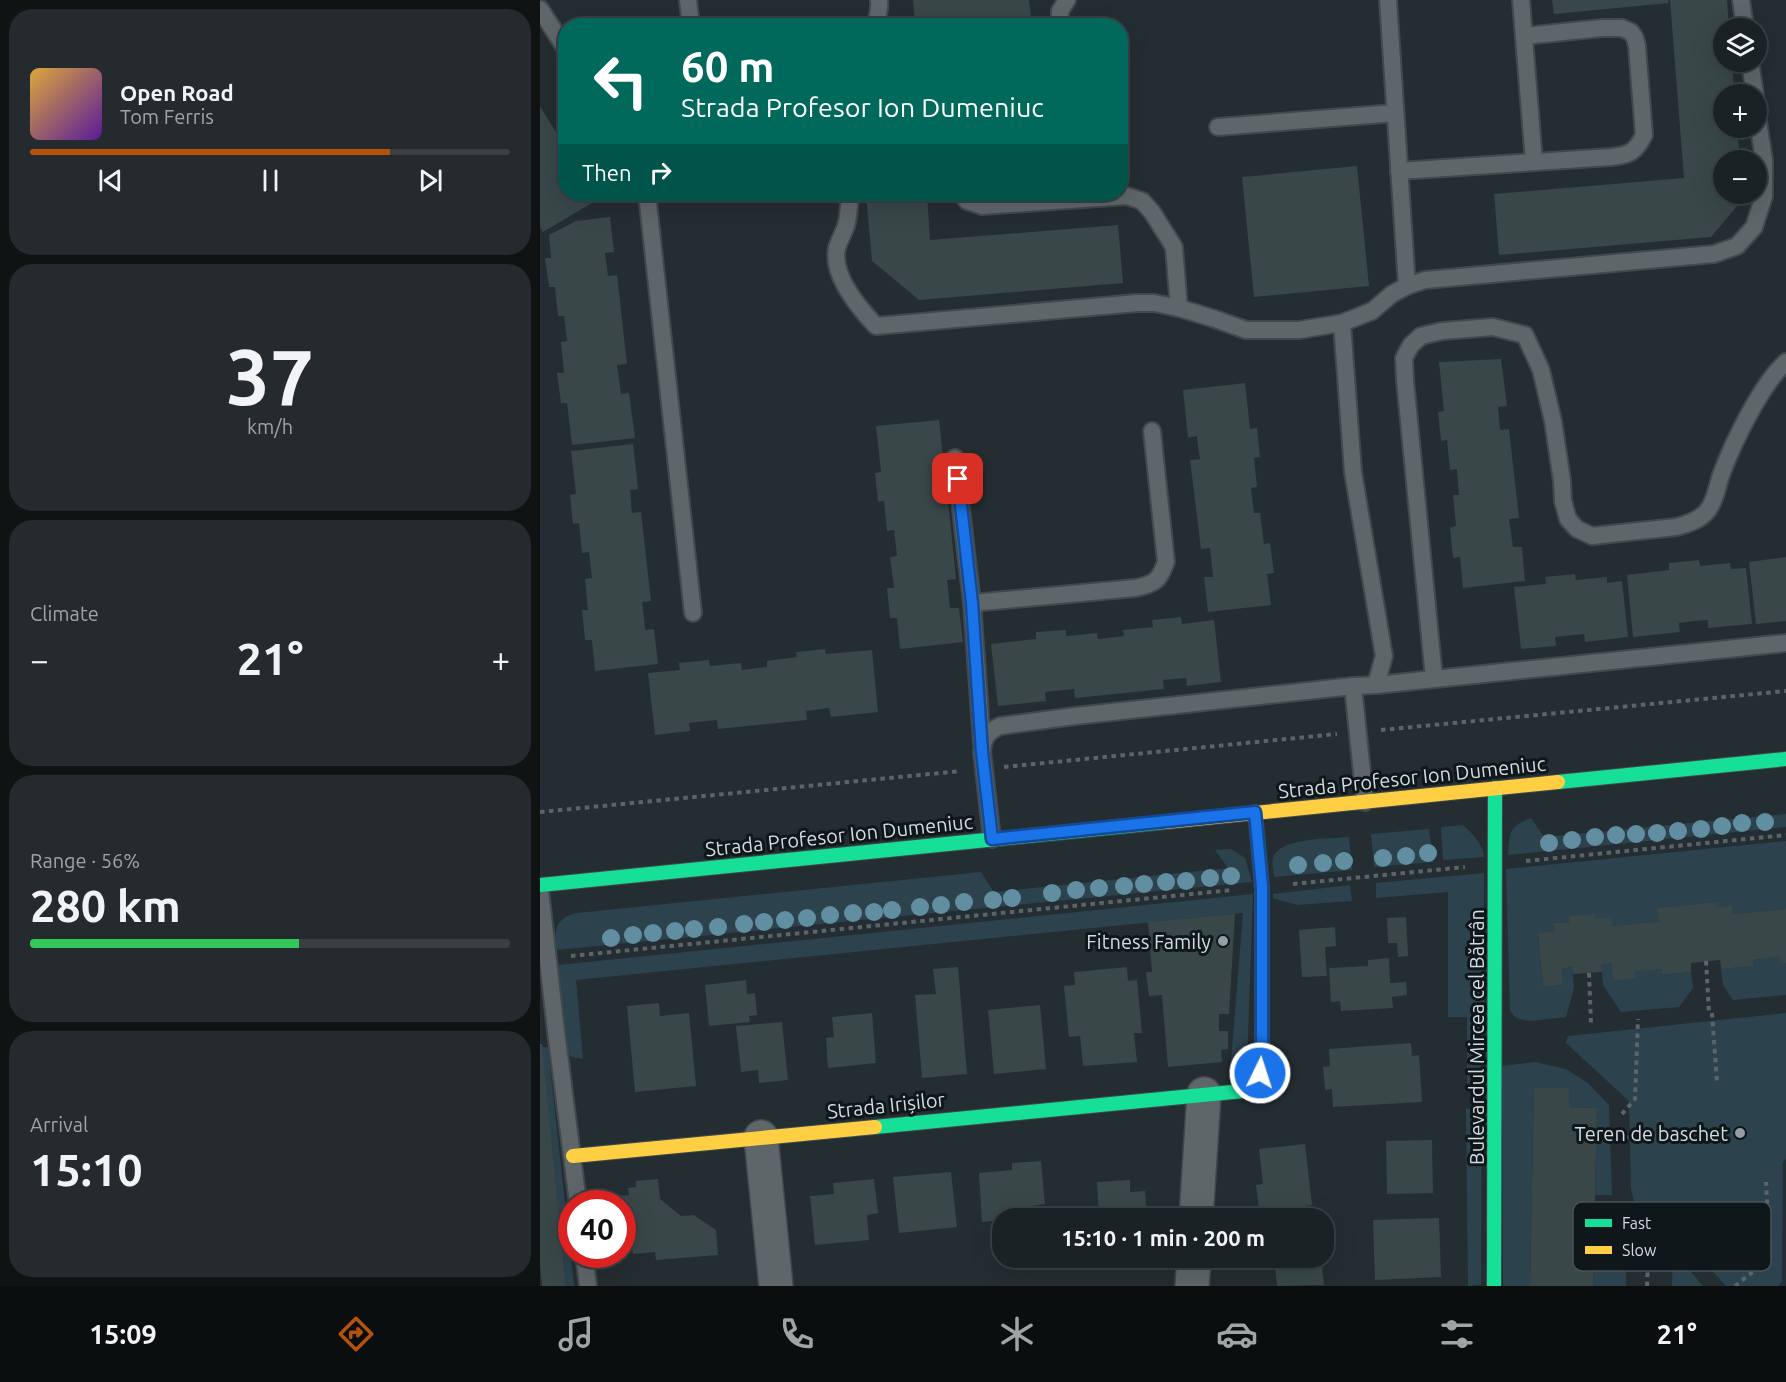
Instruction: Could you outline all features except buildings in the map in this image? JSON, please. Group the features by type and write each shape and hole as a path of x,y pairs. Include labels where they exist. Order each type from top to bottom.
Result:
{"street":[{"name":"Strada Profesor Ion Dumeniuc","path":"540,885 1786,759"},
{"name":"Bulevardul Mircea cel Bătrân","path":"1494,1286 1495,788"},
{"name":"Strada Irișilor","path":"573,1156 1243,1091 1254,1084 1260,1073 1262,1060 1262,887 1255,812"},
{"path":"1197,1208 1203,1094"},
{"path":"761,1137 776,1286"},
{"path":"1192,1286 1193,1268"}],"lane":[{"path":"688,0 690,18"},
{"path":"878,18 879,0"},
{"path":"1060,18 1060,11 1067,0"},
{"path":"1388,0 1407,286"},
{"path":"1521,0 1534,162"},
{"path":"1742,0 1744,18"},
{"path":"540,9 558,37"},
{"path":"1399,171 1627,155 1638,147 1644,135 1637,46 1630,32 1622,28 1602,28 1524,36"},
{"path":"1218,127 1395,113"},
{"path":"849,201 846,226 837,249 839,272 854,300 876,326 1154,303 1179,308 1246,330 1299,330 1342,323 1372,311 1392,294 1425,280 1714,254 1737,246 1754,227 1764,196 1764,161 1761,138"},
{"path":"1128,196 1142,201 1174,247 1179,308"},
{"path":"648,201 693,613"},
{"path":"968,201 982,206 1031,201"},
{"path":"1342,323 1353,472 1384,656 1376,685"},
{"path":"1434,678 1404,358 1411,345 1421,336 1452,330 1493,327 1525,335 1541,370 1553,421 1563,501 1568,519 1577,529 1592,536 1676,527 1688,524 1703,515 1714,499 1730,454 1759,397 1786,362"},
{"path":"972,603 1135,588 1150,584 1161,576 1166,562 1152,431"},
{"path":"955,458 972,603 982,752 992,839"},
{"path":"982,743 990,730 1020,723 1353,686 1786,643"},
{"path":"1353,686 1365,802"},
{"path":"540,890 548,959 548,1032 573,1156 577,1190"},
{"path":"586,1268 588,1286"}],"path":[{"path":"540,812 1786,691"},
{"path":"548,959 1786,835"},
{"path":"1706,961 1717,1082"},
{"path":"1589,973 1591,1023"},
{"path":"1622,1114 1635,1099 1638,1019"},
{"path":"1624,1137 1711,1135"},
{"path":"1767,1182 1768,1202"},
{"path":"1647,1271 1647,1286"},
{"path":"1735,1286 1754,1271"}],"shaded area":[{"path":"1786,814 1786,827 1508,855 1509,841 1514,827 1531,818 1544,837"},
{"path":"1463,825 1474,835 1484,857 1443,860 1441,827"},
{"path":"1429,829 1433,862 1374,867 1371,834"},
{"path":"1349,837 1352,870 1274,877 1273,858 1277,851 1285,846 1306,840"},
{"path":"1786,841 1786,909 1733,914 1717,907 1717,902 1658,908 1659,921 1612,926 1596,919 1568,916 1569,922 1555,923 1555,932 1538,934 1543,987 1563,985 1562,969 1572,967 1574,988 1566,1017 1530,1021 1516,1018 1510,1011 1506,869"},
{"path":"1231,849 1245,858 1252,882 556,950 555,936 560,922 577,913 981,872 994,892 1228,868 1215,850"},
{"path":"1484,873 1484,1085 1467,1086 1467,1017 1448,1017 1448,892 1376,898 1376,883"},
{"path":"1350,885 1352,901 1297,905 1273,898 1273,894"},
{"path":"1253,894 1247,1065 1243,1070 1230,1073 1243,913 576,980 583,1059 572,1057 567,1053 558,965"},
{"path":"1780,957 1786,963 1786,995 1733,1000 1723,985 1721,969 1754,966 1753,960"},
{"path":"1611,963 1613,980 1635,972 1661,969 1662,975 1691,972 1693,988 1679,1007 1621,1012 1603,985 1601,965"},
{"path":"1786,1013 1786,1159 1783,1162 1782,1282 1778,1286 1726,1286 1712,1271 1771,1271 1771,1202 1634,1201 1631,1189 1629,1101 1566,1043 1568,1036"},
{"path":"542,1047 548,1047 564,1190 558,1190 558,1206"},
{"path":"1535,1062 1566,1069 1588,1083 1609,1105 1612,1195 1595,1195 1597,1108 1569,1107 1534,1088 1530,1286 1503,1286 1502,1066"},
{"path":"1482,1107 1481,1285 1468,1286 1466,1109"},
{"path":"564,1268 572,1268 574,1286 566,1286"},
{"path":"1593,1271 1626,1271 1626,1286 1593,1286"},
{"path":"1672,1271 1690,1271 1703,1286 1672,1286"}],"traffic: fast":[{"path":"1558,782 1786,759"},
{"path":"1494,1286 1495,788"},
{"path":"875,1127 1243,1091 1251,1085 1260,1070 1262,1060 1262,887 1255,812"},
{"path":"540,885 1166,822"}],"traffic: slow":[{"path":"1166,822 1558,782"},
{"path":"573,1156 875,1127"}],"place":[{"name":"Fitness Family","path":"1223,941"},
{"name":"Teren de baschet","path":"1740,1133"}],"route":[{"path":"958,479 972,603 982,752 992,839 1255,812 1262,887 1262,1060 1260,1073"}]}
